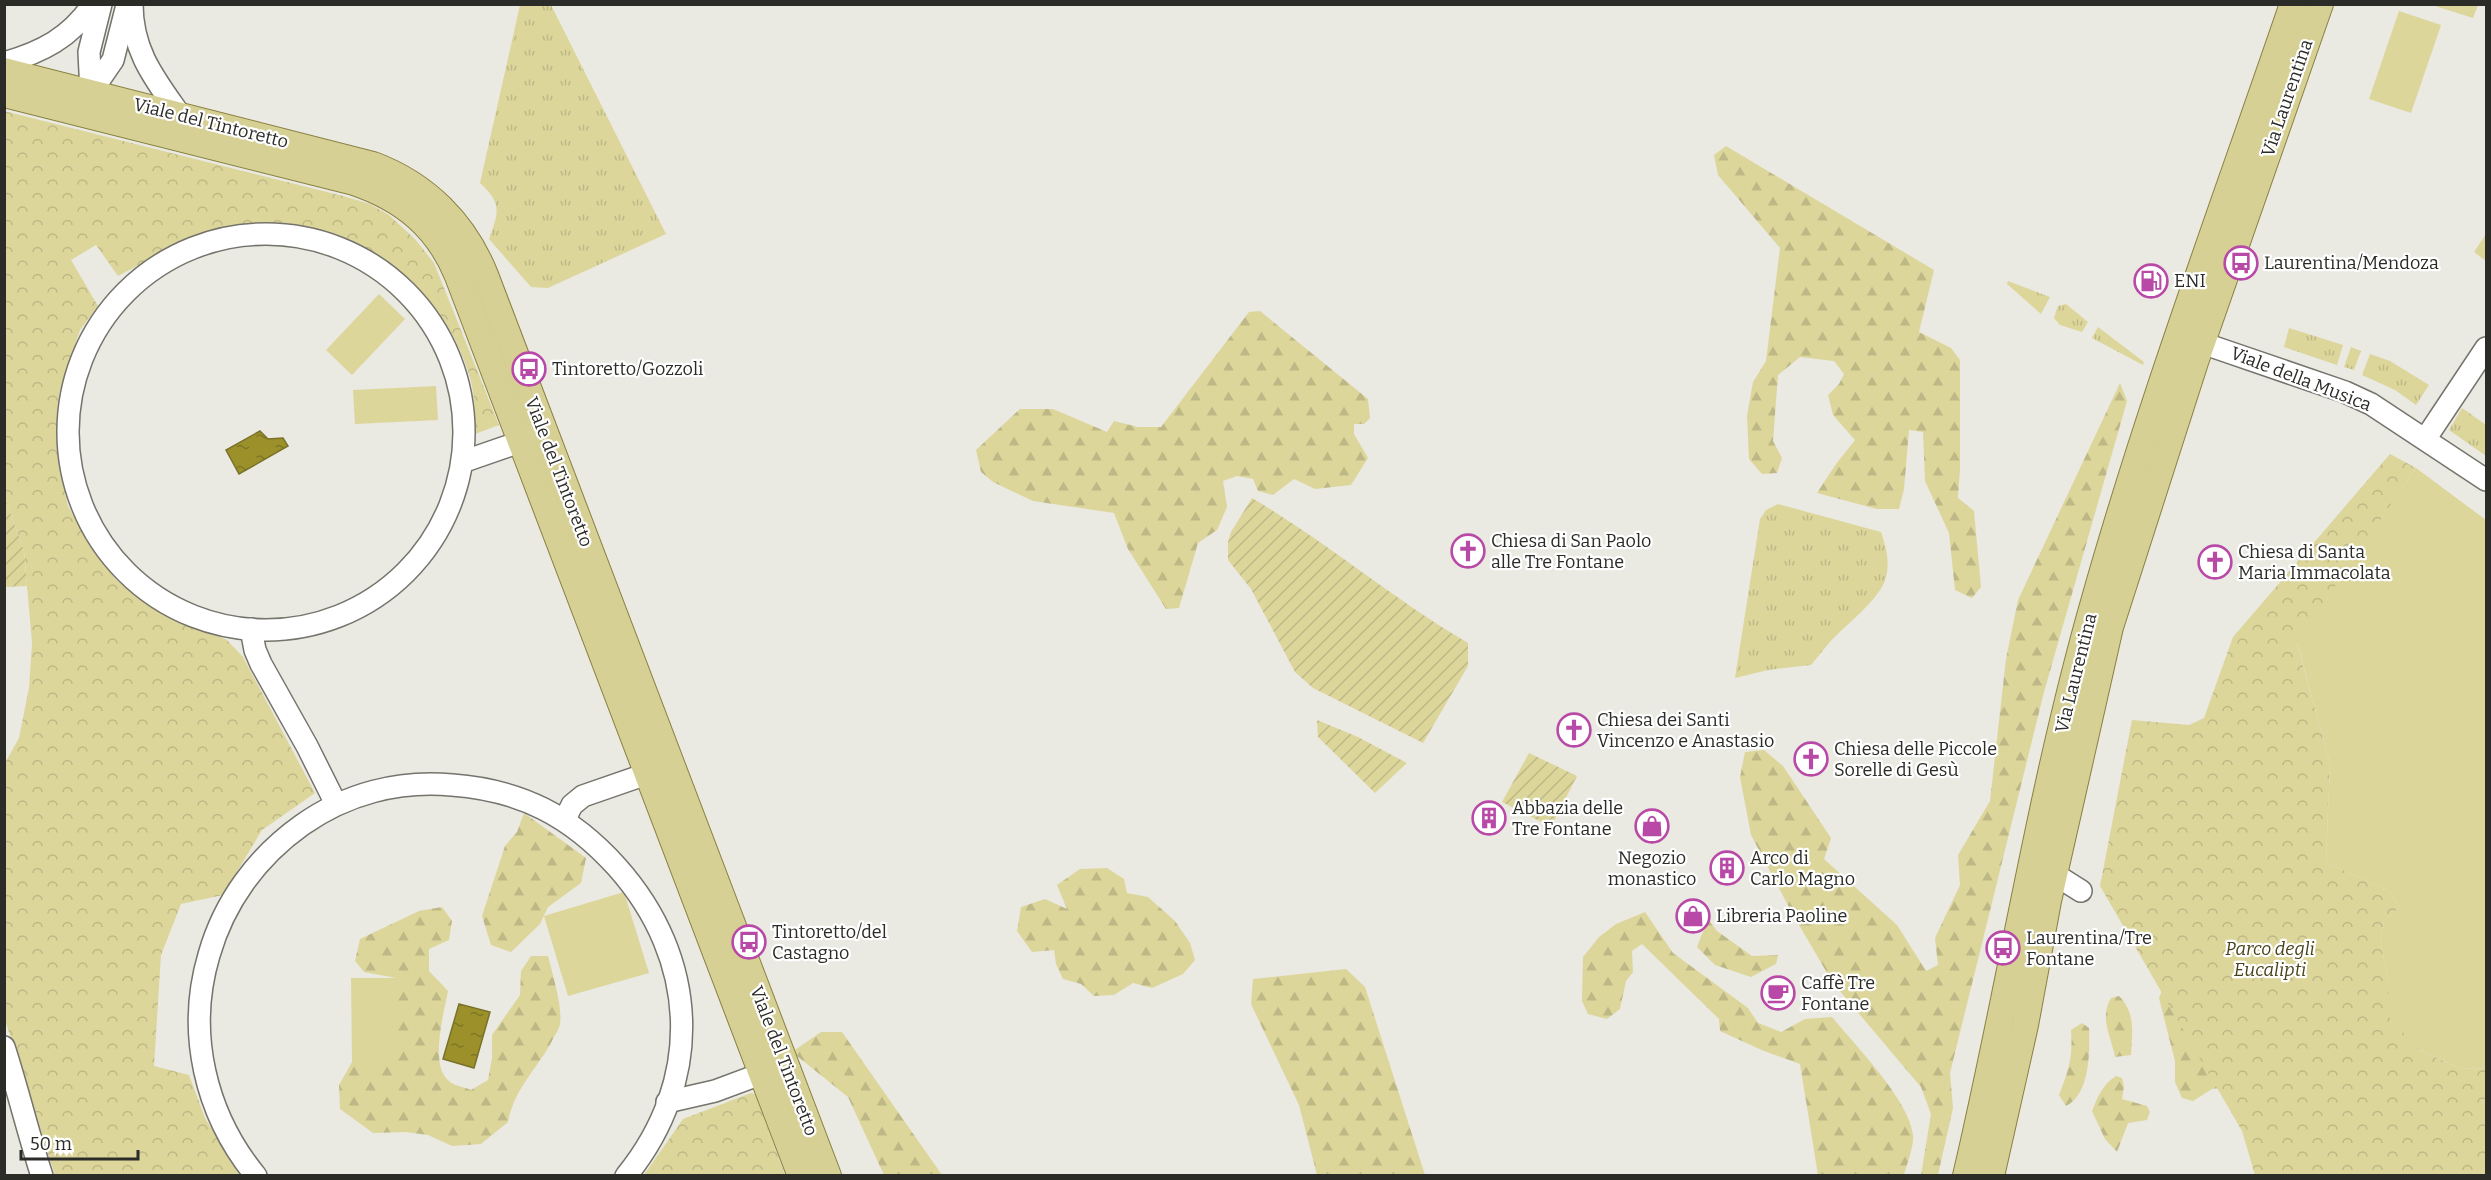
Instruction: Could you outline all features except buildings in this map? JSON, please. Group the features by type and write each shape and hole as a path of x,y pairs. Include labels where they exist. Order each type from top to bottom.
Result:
{"main road":[{"name":"Via Laurentina","path":"1991,1176 2108,634 2202,343 2293,4"},
{"name":"Via Laurentina","path":"1966,1176 2017,945 2028,875 2093,603 2184,318 2243,188 2320,4"},
{"name":"Viale del Tintoretto","path":"4,71 89,103 354,182 378,191 406,206 434,232 453,263 532,437 774,1069 828,1176"},
{"name":"Viale del Tintoretto","path":"4,94 180,115 364,162 405,179 429,196 460,229 480,265 532,437"},
{"name":"Viale del Tintoretto","path":"774,1069 801,1176"}],"street":[{"path":"4,63 55,44 77,25 93,4"},
{"path":"89,103 89,59 101,4"},
{"path":"89,103 113,60 127,4"},
{"path":"132,4 134,34 142,58 180,115"},
{"path":"277,234 309,239 339,248 368,262 409,295 429,320 445,348 461,398 464,430 462,462 453,498 437,531 416,561 389,587 358,607 324,621 288,628 251,629 214,623 189,614 156,597 121,567 104,546 90,523 76,492 69,458 68,413 74,380 96,328 117,301 140,279 185,251 214,241 246,235 277,234"},
{"path":"2184,318 2192,335 2202,343"},
{"name":"Viale della Musica","path":"2202,343 2362,400 2426,438 2487,480"},
{"path":"2426,438 2487,348"},
{"path":"462,462 532,437"},
{"path":"251,629 255,650 261,664 298,728 336,804"},
{"path":"565,819 572,805 583,796 659,769"},
{"path":"256,1176 228,1134 207,1081 201,1045 199,1021 205,971 220,924 237,892 250,874 291,833 336,804 387,788 441,784 480,787 503,793 565,819 600,849 630,882 651,912 667,946 678,984 681,1024 677,1068 667,1102 650,1140 626,1176"},
{"path":"2028,875 2040,873 2054,876 2081,891"},
{"path":"4,1047 42,1176"},
{"path":"667,1102 715,1091 774,1069"},
{"path":"4,1098 27,1131"}],"green space":[{"path":"2478,4 2473,18 2432,5"},
{"path":"520,5 551,5 666,234 548,288 531,287 489,239 495,222 496,208 492,196 480,183"},
{"path":"2399,11 2441,25 2411,113 2369,99"},
{"path":"4,111 343,196 370,204 389,215 415,239 434,263 499,425 475,434 475,410 468,371 453,336 433,305 409,279 380,257 349,241 314,230 278,225 240,227 192,239 118,276 96,245 71,260 98,306 80,330 59,393 58,462 68,506 90,546 117,581 152,607 227,640 243,657 315,793 262,830 223,895 181,904 161,955 154,1066 189,1075 205,1118 239,1175 55,1175 5,1020 5,763 19,738 29,688 32,643 24,551 4,495"},
{"path":"1726,146 1934,270 1919,332 1951,348 1960,360 1958,498 1974,511 1981,587 1972,598 1955,590 1949,533 1925,481 1923,432 1909,430 1904,489 1899,509 1877,509 1817,493 1855,440 1833,415 1828,395 1839,384 1844,374 1834,361 1800,357 1778,375 1773,441 1782,458 1777,473 1762,474 1749,459 1747,416 1753,382 1766,361 1780,248 1718,175 1714,155"},
{"path":"2486,234 2486,261 2474,252"},
{"path":"2008,281 2050,297 2041,314 2007,284"},
{"path":"379,294 405,319 352,375 326,350"},
{"path":"2066,304 2088,322 2082,332 2060,325 2054,318 2058,306"},
{"path":"1260,311 1368,399 1370,418 1364,424 1354,424 1354,434 1368,458 1351,485 1315,489 1294,479 1273,495 1258,491 1253,479 1237,476 1223,481 1227,507 1217,530 1198,543 1179,608 1166,609 1128,549 1114,513 1033,501 993,482 981,472 976,450 1020,409 1053,409 1107,432 1114,421 1138,427 1161,427 1249,312"},
{"path":"2098,327 2144,362 2143,365 2092,338"},
{"path":"2289,328 2343,345 2337,365 2284,347"},
{"path":"2351,347 2361,351 2354,370 2344,367"},
{"path":"2370,354 2390,361 2429,385 2416,405 2395,390 2362,375"},
{"path":"2120,383 2127,401 2044,692 1950,1073 1953,1108 1938,1175 1921,1175 1931,1114 1921,1087 1833,983 1792,913 1751,835 1740,777 1745,752 1764,750 1783,766 1831,838 1824,859 1897,925 1926,971 1938,965 1935,938 1960,885 1958,855 1990,801 2006,659 2018,600"},
{"path":"436,386 438,420 355,424 353,390"},
{"path":"2462,408 2486,425 2486,456 2449,430"},
{"name":"Parco degli Eucalipti","path":"2390,454 2416,468 2297,643 2330,764 2326,862 2391,892 2399,908 2384,921 2380,940 2389,983 2388,1015 2420,1050 2461,1069 2486,1068 2486,1175 2255,1175 2242,1131 2100,886 2132,720 2189,725 2204,718 2233,637"},
{"path":"2416,468 2486,520 2486,1068 2461,1069 2420,1050 2387,1015 2389,983 2380,940 2384,921 2399,908 2391,892 2326,862 2330,764 2297,642"},
{"path":"4,495 24,551 27,586 5,587"},
{"path":"1252,498 1468,643 1468,666 1423,743 1313,688 1295,672 1251,589 1228,560 1228,542 1231,532"},
{"path":"1778,504 1881,532 1886,549 1886,577 1870,603 1829,643 1811,665 1768,670 1735,678 1760,519 1766,510"},
{"path":"1317,720 1358,737 1407,763 1375,793 1318,737"},
{"path":"1529,753 1577,776 1551,827 1502,802"},
{"path":"524,813 586,858 581,883 548,907 540,924 511,952 491,945 482,916 505,846 517,832"},
{"path":"1107,868 1124,879 1127,893 1148,897 1175,921 1190,943 1195,960 1183,974 1152,988 1133,983 1114,995 1094,996 1081,984 1063,979 1056,964 1054,950 1032,952 1017,931 1021,907 1045,899 1067,909 1057,885 1080,869"},
{"path":"624,892 649,973 568,996 544,916"},
{"path":"442,907 452,921 449,940 429,949 429,971 448,991 441,1025 439,1051 443,1073 451,1083 471,1090 488,1080 492,1058 492,1035 520,995 521,971 531,956 548,956 559,1000 561,1017 558,1031 515,1099 508,1122 481,1144 452,1146 428,1135 405,1132 373,1133 340,1109 339,1085 352,1062 396,1062 396,978 364,972 355,961 360,939 419,911"},
{"path":"1645,912 1673,953 1748,1008 1758,1023 1781,1032 1805,1019 1832,1017 1892,1090 1910,1121 1913,1140 1904,1175 1818,1175 1800,1064 1720,1031 1719,1019 1642,944 1632,951 1633,972 1626,981 1620,1009 1607,1019 1588,1014 1582,1001 1583,957 1599,937 1616,924"},
{"path":"1708,919 1717,931 1752,956 1778,955 1776,964 1751,977 1715,965 1697,947"},
{"path":"1346,969 1365,987 1425,1175 1317,1175 1299,1105 1251,1004 1253,979"},
{"path":"351,978 396,978 396,1062 352,1062"},
{"path":"2166,980 2219,1088 2212,1089 2193,1101 2182,1098 2175,1082 2175,1061 2159,998"},
{"path":"2119,996 2131,1016 2131,1055 2115,1057 2107,1027 2106,1013 2111,998"},
{"path":"2082,1023 2089,1028 2087,1072 2080,1092 2066,1106 2059,1095 2070,1063 2071,1030"},
{"path":"821,1032 842,1032 942,1175 884,1175 848,1097 792,1052"},
{"path":"2116,1076 2122,1078 2124,1087 2122,1099 2147,1106 2150,1112 2147,1120 2128,1123 2117,1152 2105,1139 2092,1111 2104,1087"},
{"path":"751,1093 755,1094 785,1175 644,1175 683,1119"}],"water":[{"path":"260,431 268,439 283,438 288,446 239,474 226,450"},
{"path":"459,1004 490,1012 474,1068 443,1059"}],"place":[{"name":"Laurentina/Mendoza","path":"2241,263"},
{"name":"ENI","path":"2151,281"},
{"name":"Tintoretto/Gozzoli","path":"529,369"},
{"name":"Chiesa di San Paolo alle Tre Fontane","path":"1468,551"},
{"name":"Chiesa di Santa Maria Immacolata","path":"2215,562"},
{"name":"Chiesa dei Santi Vincenzo e Anastasio","path":"1574,730"},
{"name":"Chiesa delle Piccole Sorelle di Gesù","path":"1811,759"},
{"name":"Abbazia delle Tre Fontane","path":"1489,818"},
{"name":"Negozio monastico","path":"1652,826"},
{"name":"Arco di Carlo Magno","path":"1727,868"},
{"name":"Libreria Paoline","path":"1693,916"},
{"name":"Tintoretto/del Castagno","path":"749,942"},
{"name":"Laurentina/Tre Fontane","path":"2003,948"},
{"name":"Caffè Tre Fontane","path":"1778,993"}]}
